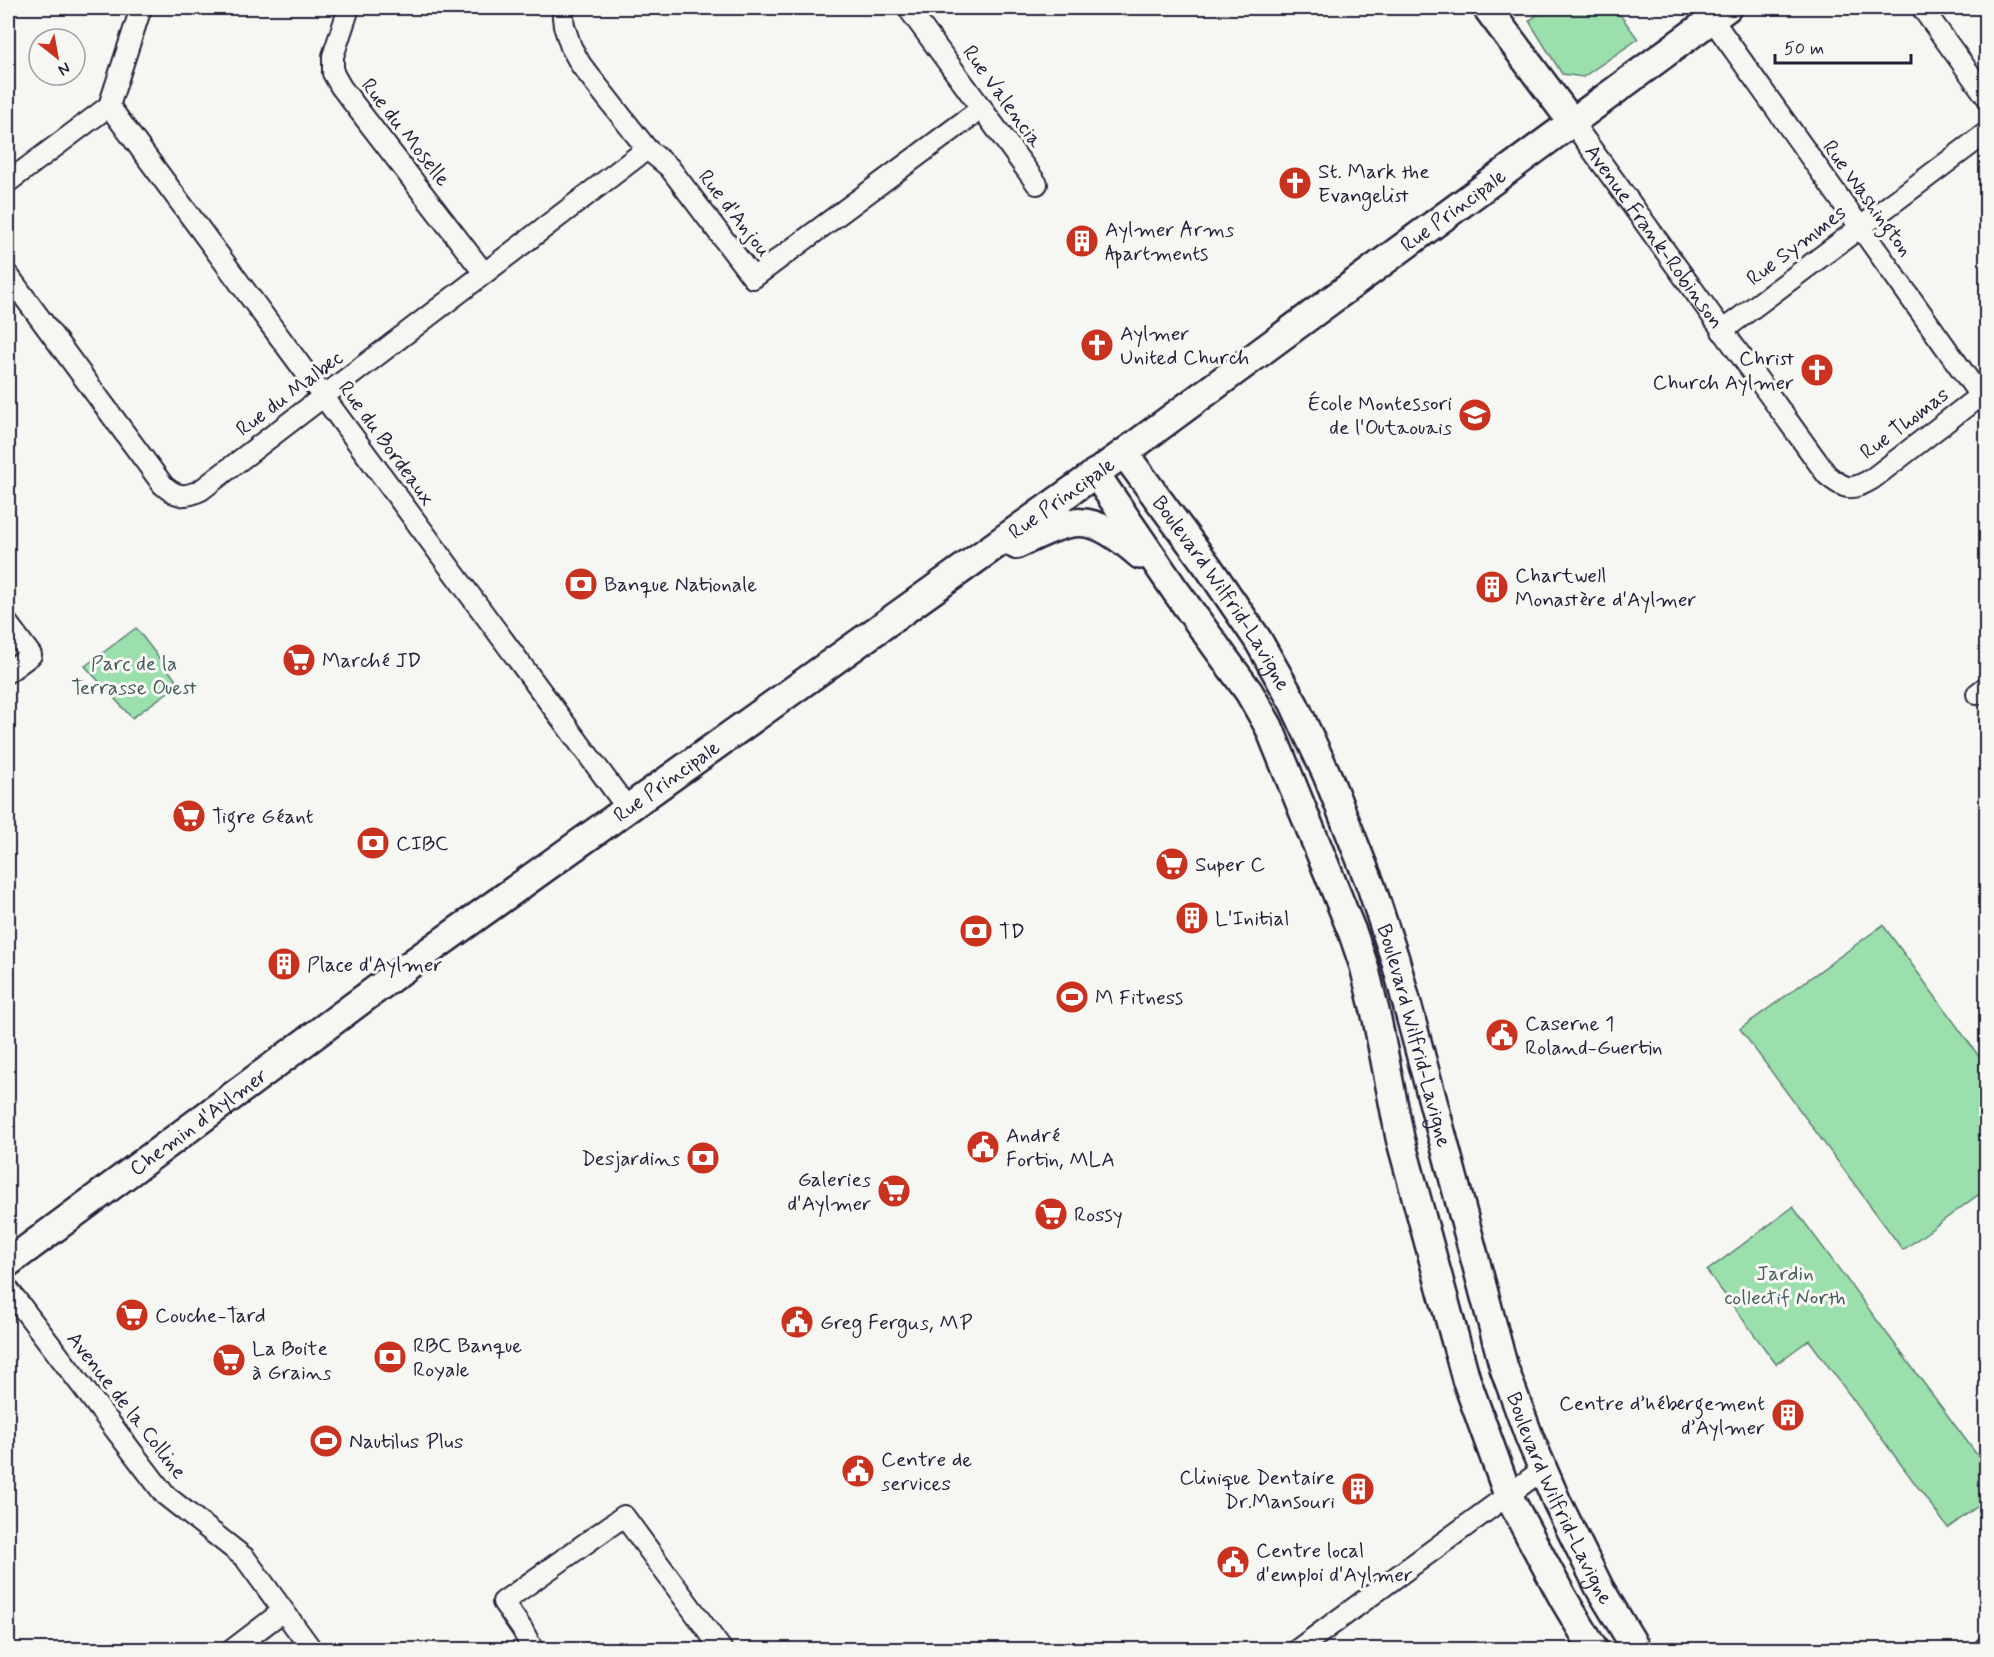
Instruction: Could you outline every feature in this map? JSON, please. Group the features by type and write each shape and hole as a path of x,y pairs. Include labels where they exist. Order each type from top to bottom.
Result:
{"main road":[{"name":"Avenue Frank-Robinson","path":"1487,8 1572,122"},
{"name":"Rue Principale","path":"390,980 1124,453 1720,13"},
{"name":"Boulevard Wilfrid-Lavigne","path":"1124,453 1209,568 1258,640 1294,704 1327,775 1371,886 1395,959 1504,1368 1542,1470 1600,1589 1637,1650"},
{"name":"Boulevard Wilfrid-Lavigne","path":"1095,473 1175,590 1249,692 1269,727 1364,966 1400,1138 1455,1342 1479,1419 1508,1495 1563,1598 1594,1650"},
{"path":"955,574 1065,523 1090,523 1101,526 1124,541 1175,590"},
{"name":"Chemin d'Aylmer","path":"8,1263 390,980"}],"street":[{"path":"8,182 108,106 141,8"},
{"name":"Rue du Moselle","path":"348,8 333,56 333,72 341,87 484,273"},
{"name":"Rue d'Anjou","path":"562,8 564,26 571,47 581,65 646,149 669,167 753,278 982,108"},
{"name":"Rue Valencia","path":"908,8 1037,184"},
{"path":"1922,8 1986,96"},
{"name":"Rue Washington","path":"1720,13 1859,227 1985,397"},
{"name":"Rue du Bordeaux","path":"108,106 627,809"},
{"name":"Avenue Frank-Robinson","path":"1572,122 1827,475 1848,488"},
{"name":"Rue Symmes","path":"1722,331 1986,133"},
{"name":"Rue du Malbec","path":"8,276 163,485 171,493 190,496 324,397 646,149"},
{"name":"Rue Thomas","path":"1848,488 1859,487 1872,479 1985,397"},
{"path":"8,624 31,655 8,672"},
{"name":"Avenue de la Colline","path":"8,1289 165,1495 244,1558 312,1650"},
{"path":"1297,1650 1542,1470"},
{"path":"533,1650 522,1629 503,1602 624,1516 722,1650"},
{"path":"232,1650 283,1611"}],"green space":[{"path":"1546,8 1615,8 1638,39 1583,77 1562,74 1529,21"},
{"name":"Parc de la Terrasse Ouest","path":"136,628 179,684 132,718 85,666"},
{"path":"1883,925 1986,1066 1986,1189 1903,1250 1740,1029"},
{"name":"Jardin collectif North","path":"1793,1207 1986,1467 1986,1500 1948,1528 1809,1340 1776,1364 1707,1271"}],"place":[{"name":"St. Mark the Evangelist","path":"1295,183"},
{"name":"Aylmer Arms Apartments","path":"1082,241"},
{"name":"Aylmer United Church","path":"1097,345"},
{"name":"Christ Church Aylmer","path":"1817,370"},
{"name":"École Montessori de l'Outaouais","path":"1475,415"},
{"name":"Banque Nationale","path":"581,584"},
{"name":"Chartwell Monastère d'Aylmer","path":"1492,587"},
{"name":"Marché JD","path":"299,660"},
{"name":"Tigre Géant","path":"189,816"},
{"name":"CIBC","path":"373,843"},
{"name":"Super C","path":"1172,864"},
{"name":"L'Initial","path":"1192,918"},
{"name":"TD","path":"976,931"},
{"name":"Place d'Aylmer","path":"284,964"},
{"name":"M Fitness","path":"1072,997"},
{"name":"Caserne 1 Roland-Guertin","path":"1502,1035"},
{"name":"André Fortin, MLA","path":"983,1147"},
{"name":"Desjardins","path":"703,1158"},
{"name":"Galeries d'Aylmer","path":"894,1191"},
{"name":"Rossy","path":"1051,1214"},
{"name":"Couche-Tard","path":"132,1315"},
{"name":"Greg Fergus, MP","path":"797,1322"},
{"name":"RBC Banque Royale","path":"390,1357"},
{"name":"La Boite à Grains","path":"229,1360"},
{"name":"Centre d’hébergement d’Aylmer","path":"1788,1415"},
{"name":"Nautilus Plus","path":"326,1441"},
{"name":"Centre de services","path":"858,1471"},
{"name":"Clinique Dentaire Dr.Mansouri","path":"1358,1489"},
{"name":"Centre local d'emploi d'Aylmer","path":"1233,1562"}]}
